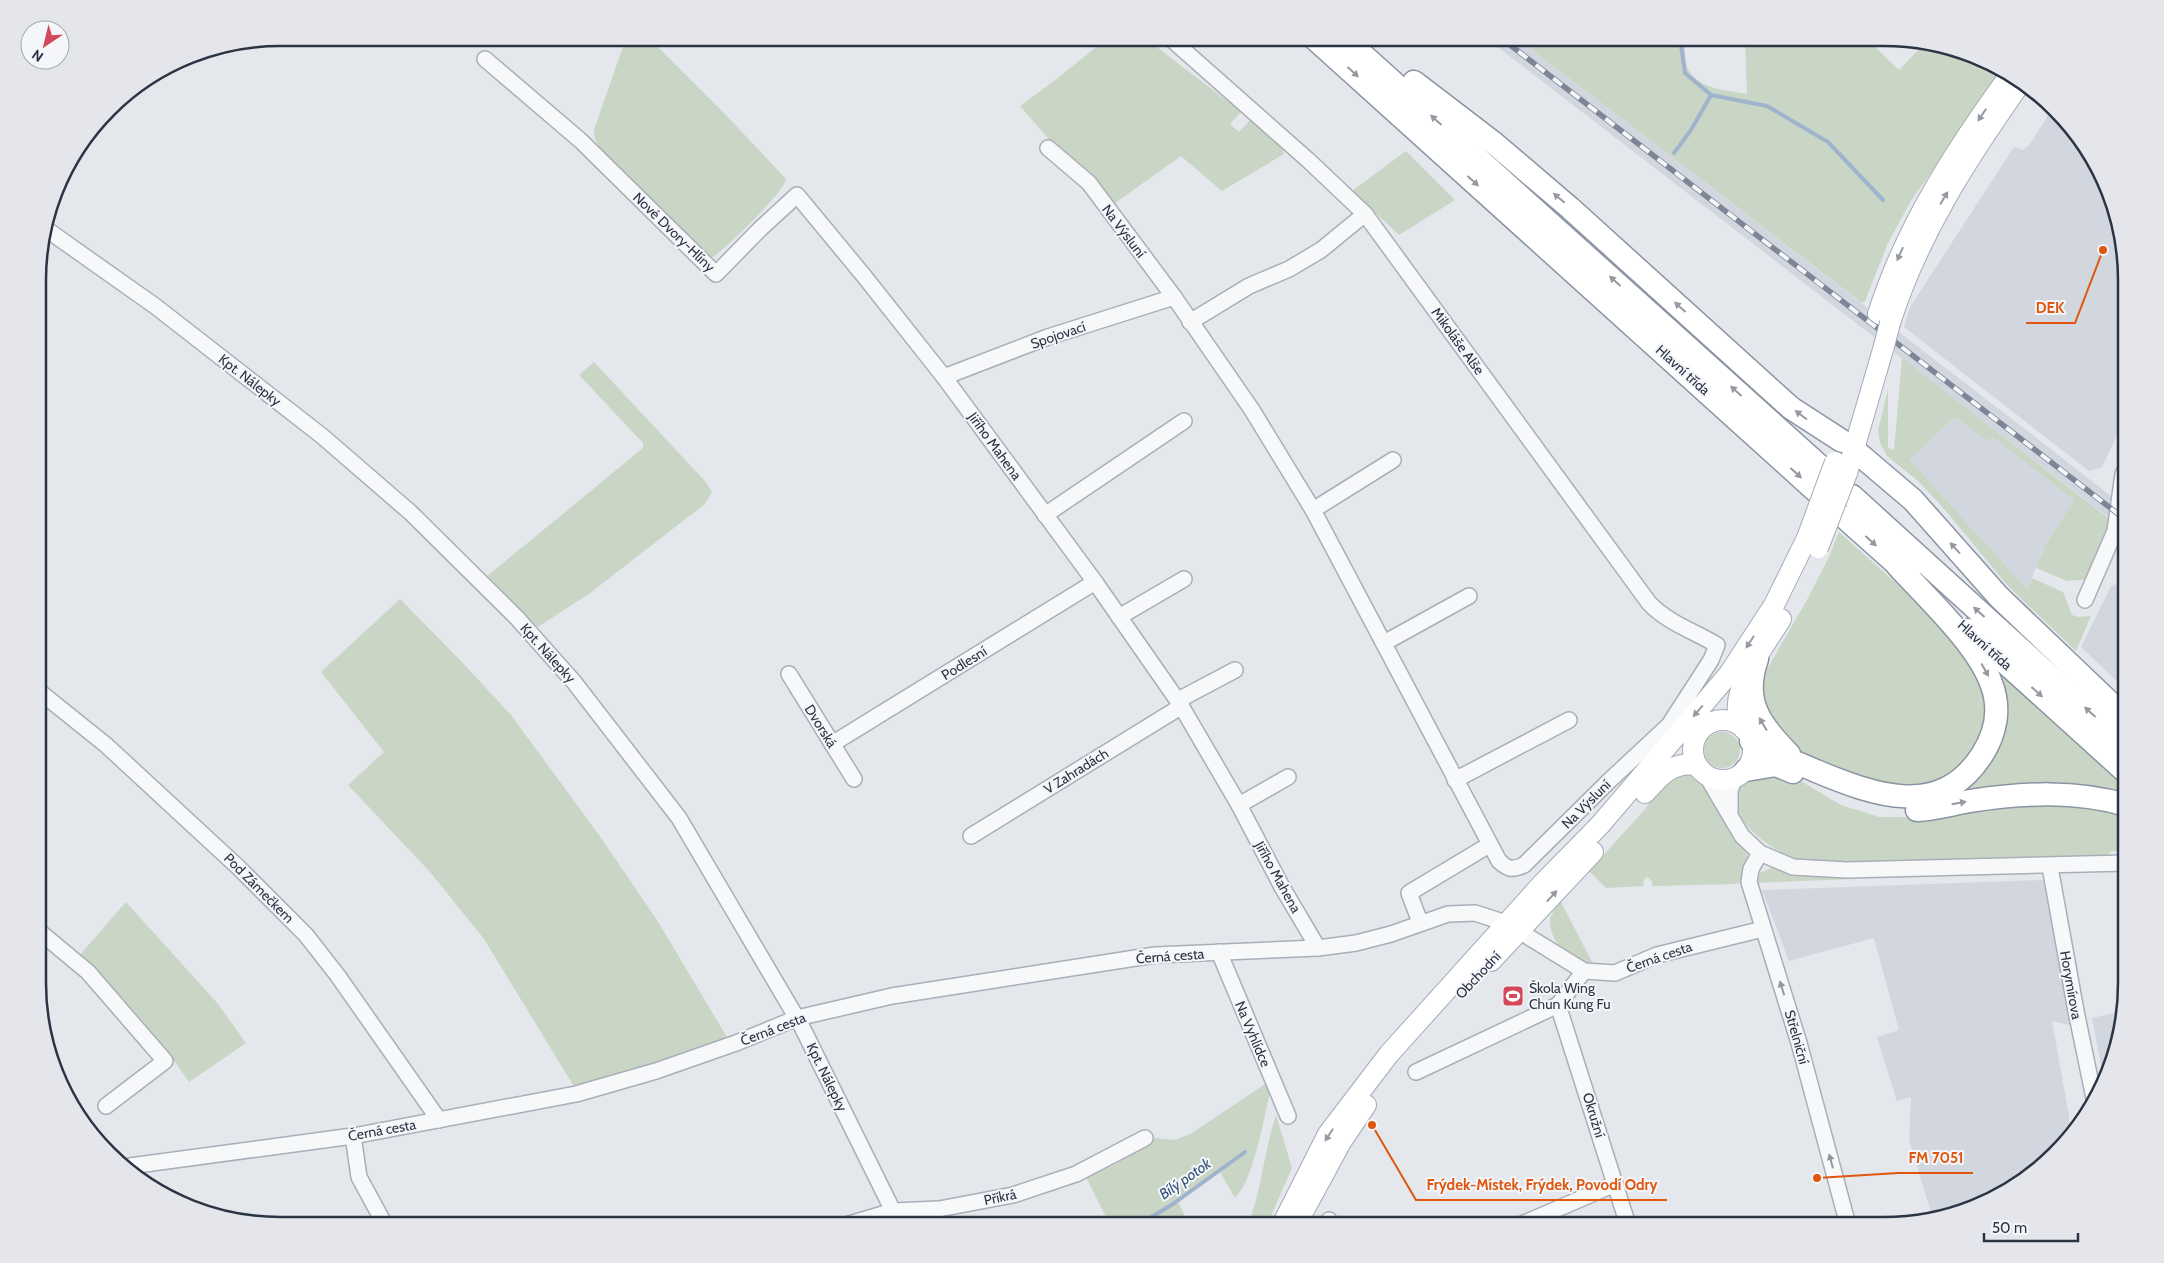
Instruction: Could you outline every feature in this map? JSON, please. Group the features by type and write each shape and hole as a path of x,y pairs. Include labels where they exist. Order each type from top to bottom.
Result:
{"highway":[{"name":"Hlavní třída","path":"1323,46 1816,491"},
{"path":"1353,46 1840,459 1913,500 1999,597 2118,710"},
{"path":"1360,46 1413,82 1496,144 1570,208 1791,408 1840,459"},
{"name":"Hlavní třída","path":"2118,738 1848,507 1898,565 2118,765"},
{"path":"1748,735 1777,756 1843,782 1882,794 1902,797 1920,796 1941,791 1955,783 1978,761 1991,740 1996,719 1994,690 1985,669 1964,639 1898,565"},
{"path":"1757,659 1752,676 1751,694 1760,719 1769,734 1790,755 1811,768"},
{"path":"1740,774 1769,765 1780,766 1838,794 1877,808 1900,810 1920,810 1972,801 2040,794 2100,798 2118,803"}],"main road":[{"path":"1695,737 1693,752 1701,770 1715,779 1725,780 1740,774 1752,756 1748,735 1738,710 1739,696 1744,682 1790,603 1812,543 1878,341 1884,318 1888,281 1901,250 1932,191 2006,81"},
{"path":"1884,318 1936,213 2017,88"},
{"path":"1640,780 1730,674 1812,543"},
{"path":"1715,721 1730,674"},
{"path":"1640,780 1695,737 1700,730 1715,721 1731,721 1748,735"},
{"name":"Obchodní","path":"1286,1217 1328,1134 1389,1054 1512,927 1627,815 1662,774 1680,765 1701,770"},
{"name":"Obchodní","path":"1301,1217 1341,1142 1378,1088 1430,1028 1512,927 1543,883 1600,825 1640,780"}],"street":[{"name":"Mikoláše Alše","path":"1180,46 1365,214 1649,603 1658,612 1675,623 1717,645"},
{"name":"Nové Dvory-Hlíny","path":"486,59 581,141 716,274 797,195 944,377"},
{"name":"Na Výsluní","path":"1048,148 1089,183 1174,296 1252,410 1313,510 1489,845 1499,861 1507,869 1512,870 1524,865 1668,725 1711,660 1717,645"},
{"path":"1190,322 1249,286 1289,269 1321,250 1365,214"},
{"name":"Kpt. Nálepky","path":"51,233 155,306 322,436 411,513 517,618 574,682 678,818 796,1018 893,1211"},
{"name":"Spojovací","path":"944,377 1048,337 1174,296"},
{"name":"Jiřího Mahena","path":"944,377 1095,582 1180,704 1239,805 1282,887 1318,948"},
{"path":"1045,515 1184,422"},
{"path":"1313,510 1393,460"},
{"path":"2085,600 2115,531 2118,510"},
{"path":"1119,617 1184,579"},
{"name":"Podlesní","path":"832,744 1095,582"},
{"path":"1384,643 1469,596"},
{"path":"1180,704 1184,697 1235,670"},
{"name":"Dvorská","path":"789,674 854,779"},
{"name":"Pod Zámečkem","path":"46,697 113,752 238,866 306,935 338,976 439,1120"},
{"name":"V Zahradách","path":"971,836 1178,709 1180,704"},
{"path":"1455,780 1569,720"},
{"path":"1701,770 1742,836 1760,853 1785,864 1805,869 2050,867 2118,862"},
{"path":"1731,818 1729,793 1740,774"},
{"path":"1239,805 1288,776"},
{"path":"1420,922 1409,893 1489,845"},
{"name":"Střelniční","path":"1760,853 1751,868 1749,882 1799,1043 1846,1217"},
{"name":"Horymírova","path":"2050,867 2092,1089"},
{"name":"Černá cesta","path":"135,1165 353,1136 576,1094 656,1071 736,1043 796,1018 892,996 1155,955 1318,948 1392,934 1420,922 1448,914 1475,913 1512,927 1584,971 1615,973 1657,956 1764,929"},
{"path":"46,937 88,972 165,1061 106,1106"},
{"name":"Na Vyhlídce","path":"1219,952 1288,1116"},
{"path":"1416,1072 1558,1005 1584,971"},
{"name":"Okružní","path":"1558,1005 1626,1217"},
{"path":"353,1136 359,1177 380,1217"},
{"name":"Příkrá","path":"873,1217 893,1211 938,1209 1013,1195 1076,1174 1144,1138"},
{"path":"1539,1217 1616,1184"}],"shaded area":[{"path":"1496,46 1527,46 2034,436 2118,502 2118,525"},
{"path":"2048,114 2078,150 2094,177 2110,220 2116,250 2118,280 2118,433 2102,467 2089,471 1904,327 1910,307 2014,147 2023,150 2030,144"},
{"path":"1955,417 1987,441 1992,437 2074,500 2046,544 2027,589 1910,460"},
{"path":"2118,583 2118,682 2081,647 2111,586"},
{"path":"2043,880 2047,896 2049,896 2074,1026 2052,1021 2069,1116 2069,1124 2060,1137 2038,1159 2001,1185 1973,1199 1931,1212 1909,1140 1911,1097 1897,1101 1877,1037 1899,1030 1874,938 1789,961 1762,890"},
{"path":"2116,1013 2110,1043 2101,1068 2092,1018"}],"green space":[{"path":"623,46 657,46 786,179 776,195 753,220 711,258 706,256 600,150 595,139 594,130"},
{"path":"1097,46 1156,46 1241,112 1230,124 1239,132 1250,120 1280,143 1284,154 1222,191 1181,156 1111,206 1020,106"},
{"path":"1527,46 1685,46 1688,69 1699,81 1714,88 1747,94 1745,46 1874,46 1899,70 1919,49 1959,59 2000,77 1912,199 1888,243 1865,301 1862,303"},
{"path":"1406,151 1455,200 1399,235 1352,191"},
{"path":"1902,358 2112,521 2091,579 2067,581 2036,568 2046,544 2074,500 1992,437 1987,441 1955,417 1910,460 2027,589 2032,578 2063,592 2072,615 2079,617 2091,616 2076,651 2009,587 1939,503 1918,481 1887,456 1880,443 1878,431 1888,389 1888,448 1894,450"},
{"path":"594,362 705,481 712,492 705,504 590,593 538,627 530,622 487,581 486,577 643,448 643,443 579,375"},
{"path":"1839,532 1945,627 1982,676 1988,717 1969,761 1931,787 1895,789 1811,760 1790,743 1771,723 1762,695 1765,673 1808,598 1828,559"},
{"path":"400,599 511,715 599,835 657,920 728,1039 658,1065 575,1088 484,939 430,872 348,785 384,752 321,672"},
{"path":"2000,671 2118,779 2118,795 1954,798 1984,772 1994,758 2006,727 2005,691"},
{"path":"1722,732 1729,733 1735,737 1739,743 1739,757 1735,763 1729,767 1722,768 1715,767 1709,763 1705,757 1704,750 1705,743 1709,737 1715,733"},
{"path":"1691,772 1704,781 1733,834 1747,853 1748,862 1745,881 1736,884 1652,886 1652,881 1647,877 1644,879 1643,886 1606,888 1589,871 1646,808 1665,778"},
{"path":"1757,773 1799,780 1841,805 1879,817 1928,817 2053,803 2111,811 2118,813 2118,850 2109,852 2109,857 1846,863 1798,859 1773,848 1744,822 1738,812 1736,801 1739,788"},
{"path":"1773,867 1804,876 1850,875 1852,879 1756,883 1760,873"},
{"path":"1560,900 1594,966 1569,955 1553,936 1550,918"},
{"path":"126,902 218,1004 246,1043 189,1082 165,1048 138,1016 79,956"},
{"path":"1265,1084 1270,1093 1257,1149 1248,1178 1235,1198 1220,1172 1178,1202 1185,1217 1106,1217 1086,1177 1116,1164 1155,1138 1175,1140 1192,1133"},
{"path":"1276,1115 1292,1168 1271,1217 1251,1217 1257,1198"}],"waterway":[{"path":"1681,46 1685,73 1711,95 1767,106 1828,142 1883,200"},
{"path":"1674,153 1691,130 1711,95"},
{"name":"Bílý potok","path":"1151,1217 1173,1204 1245,1152"}],"railway":[{"path":"1511,46 2118,514"}],"place":[{"name":"DEK","path":"2103,250"},
{"name":"Škola Wing Chun Kung Fu","path":"1513,996"},
{"name":"Frýdek-Místek, Frýdek, Povodí Odry","path":"1372,1125"},
{"name":"FM 7051","path":"1817,1178"}]}
